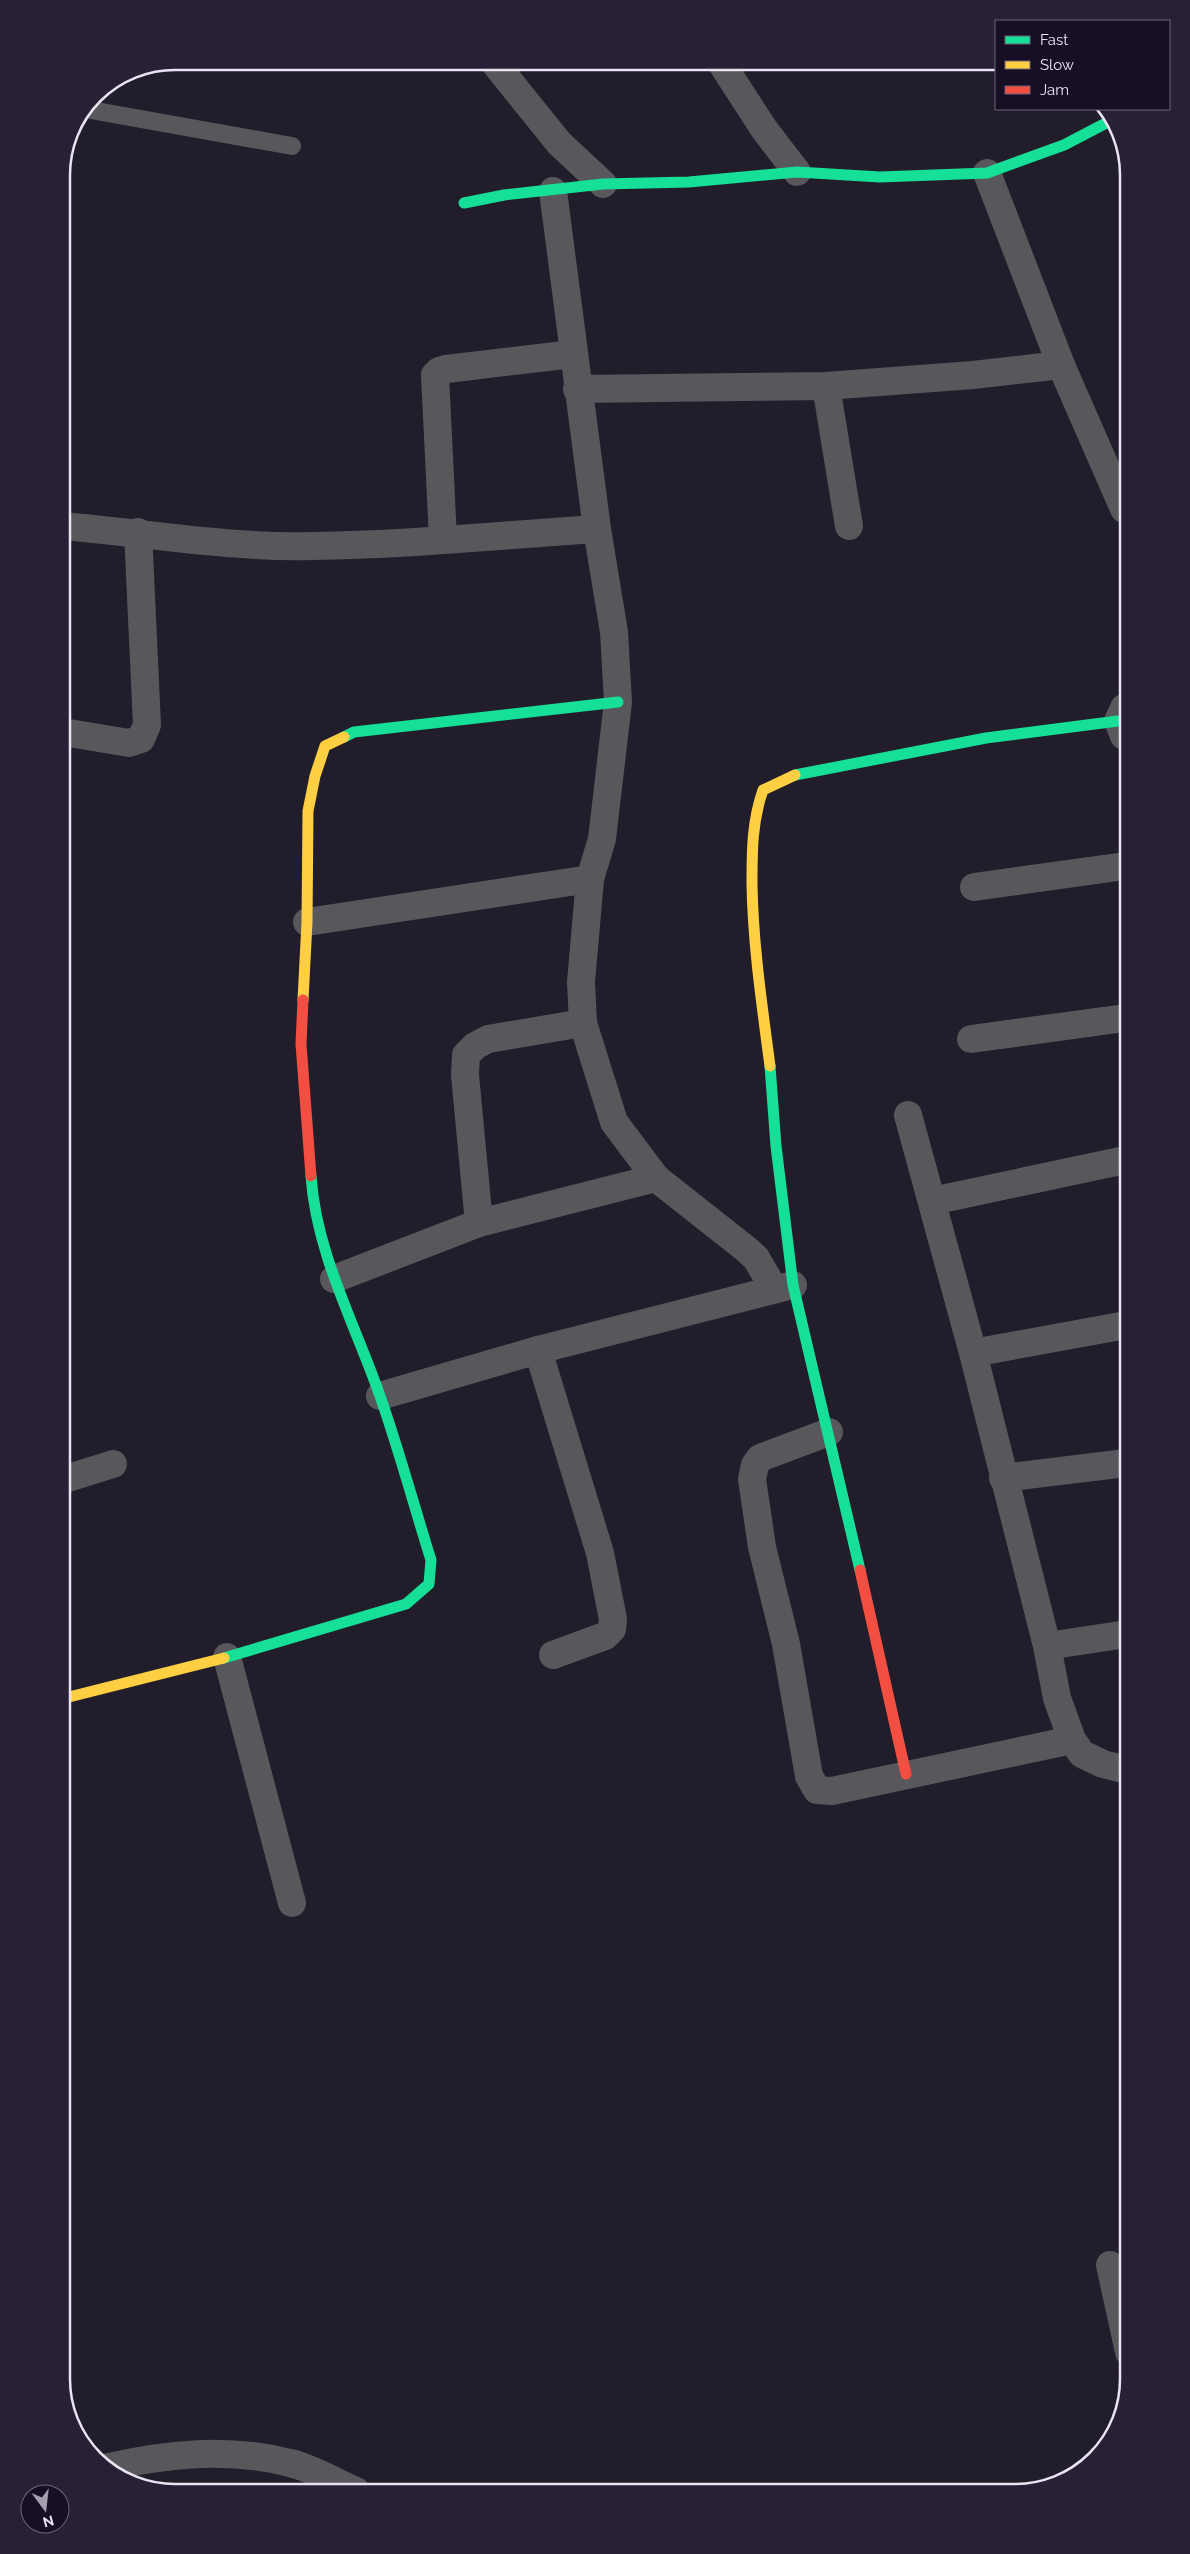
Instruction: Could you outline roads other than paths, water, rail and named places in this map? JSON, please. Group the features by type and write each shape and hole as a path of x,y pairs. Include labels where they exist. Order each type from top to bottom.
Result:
{"street":[{"path":"501,70 559,143 603,184"},
{"path":"726,70 764,129 797,172"},
{"path":"464,203 504,195 603,184 689,182 797,172 880,177 988,173 1064,145 1106,122"},
{"path":"988,173 1061,365 1120,500"},
{"path":"553,191 597,529 614,632 618,702 602,839 590,879 581,982 583,1023 614,1122 656,1178 746,1248 783,1287"},
{"path":"443,539 435,375 439,371 446,369 573,354"},
{"path":"578,389 826,386 973,375 1061,365"},
{"path":"826,386 850,526"},
{"path":"70,527 138,532 218,544 312,546 597,529"},
{"path":"70,733 129,743 141,738 148,725 138,532"},
{"path":"70,1697 227,1657 406,1604 429,1584 431,1560 380,1396 334,1278 312,1195 301,1044 308,811 315,776 325,746 354,732 618,702"},
{"path":"906,1774 829,1432 783,1287 772,1080 753,934 752,842 756,808 763,790 794,775 986,738 1120,722"},
{"path":"974,887 1120,867"},
{"path":"306,922 590,879"},
{"path":"971,1039 1120,1019"},
{"path":"479,1223 465,1075 466,1055 475,1046 488,1039 583,1023"},
{"path":"908,1115 973,1353 1003,1478 1047,1646 1057,1698 1072,1740 1082,1754 1103,1764 1120,1768"},
{"path":"932,1201 1120,1161"},
{"path":"334,1278 479,1223 656,1178"},
{"path":"380,1396 538,1350 783,1287"},
{"path":"973,1353 1120,1326"},
{"path":"538,1350 600,1554 613,1618 612,1629 605,1636 553,1655"},
{"path":"829,1432 760,1458 752,1479 762,1547 786,1644 809,1776 817,1790 832,1791 1072,1740"},
{"path":"1003,1478 1120,1463"},
{"path":"70,1477 113,1464"},
{"path":"1047,1646 1120,1635"},
{"path":"227,1657 292,1903"},
{"path":"1110,2265 1120,2311"},
{"path":"116,2466 190,2453 244,2456 290,2463 340,2484"}],"lane":[{"path":"93,110 292,146"}]}
